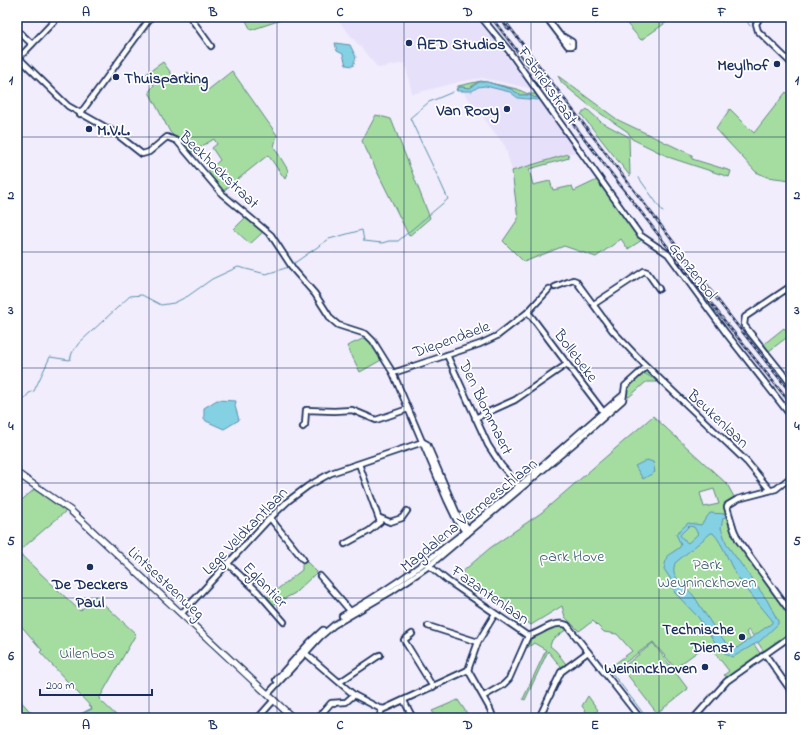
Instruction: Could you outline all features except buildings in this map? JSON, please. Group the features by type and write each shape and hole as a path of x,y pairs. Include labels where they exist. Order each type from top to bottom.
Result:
{"street":[{"path":"18,59 58,17"},
{"path":"80,114 151,17"},
{"path":"190,17 211,46"},
{"name":"Fabriekstraat","path":"480,17 509,51 594,171"},
{"path":"760,17 756,24 758,31 791,63"},
{"path":"549,18 562,36"},
{"path":"17,30 32,44"},
{"name":"Beekhoekstraat","path":"18,59 68,106 114,132 142,154 149,152 164,139 173,138 222,194 271,235 294,270 315,294 331,319 338,325 366,334 373,341 393,373"},
{"name":"Ganzenbol","path":"594,171 640,235 668,254 726,334 791,416"},
{"path":"594,304 644,271 647,272 659,289"},
{"name":"Beukenlaan","path":"555,287 575,280 612,330 646,367 747,462 770,490"},
{"path":"791,286 745,317 743,320 744,325 791,384"},
{"name":"Diependaele","path":"393,373 497,336 528,312 549,289"},
{"name":"Bollebeke","path":"528,312 604,413"},
{"name":"Den Blommaert","path":"447,355 492,453 520,487"},
{"path":"475,418 515,400 567,364"},
{"name":"Magdalena Vermeeschlaan","path":"267,693 304,652 334,625 352,613 392,591 428,564 468,532 604,413 623,400 625,386 646,367"},
{"path":"393,373 457,521 468,532"},
{"path":"303,427 305,424 306,410 355,410 376,420 408,409"},
{"name":"Lege Veldkantlaan","path":"182,613 270,518 288,501 308,486 331,473 423,442"},
{"path":"345,544 378,526 380,518 359,464"},
{"name":"Lintsesteenweg","path":"17,473 70,510 293,718"},
{"path":"791,477 776,489 738,499 727,507 734,530 740,541 791,613"},
{"path":"380,518 390,522 402,518 407,511"},
{"path":"270,518 303,559"},
{"name":"Eglantier","path":"228,564 257,591 284,622"},
{"name":"Fazantenlaan","path":"428,564 495,614 528,636 540,632 554,623 567,625 640,718"},
{"path":"320,576 352,613"},
{"path":"304,652 354,695 382,709 404,701 468,670 478,642 495,614"},
{"path":"428,626 478,642"},
{"path":"412,634 404,640 433,687"},
{"path":"484,696 503,685 509,679 528,636"},
{"path":"694,718 727,681 791,636"},
{"path":"539,718 561,672 588,652"},
{"path":"765,654 791,691"},
{"path":"340,682 380,655"},
{"path":"468,670 484,696 492,714 490,718"},
{"path":"318,718 332,703 346,702 354,695"},
{"path":"258,718 274,700"},
{"path":"404,701 413,718"},
{"path":"379,718 382,709"}],"shaded area":[{"path":"335,17 475,17 533,89 482,78 463,81 412,94 405,63 378,68"},
{"path":"485,86 510,92 518,98 537,100 542,97 578,151 512,171 505,146 462,90 472,91 478,87"}],"green space":[{"path":"244,17 290,17 251,30"},
{"path":"621,17 674,17 641,40"},
{"path":"163,62 176,80 188,72 194,80 199,77 208,90 232,71 277,135 274,147 288,170 285,179 268,155 222,192 206,173 220,160 212,148 217,144 214,139 190,153 170,132 149,92 154,85 146,74"},
{"path":"558,76 618,120 692,155 692,159 731,171 729,177 671,158 632,139 628,132 591,107 562,83"},
{"path":"481,81 486,82 476,83 470,88 460,87 456,90 458,86"},
{"path":"492,83 517,89 528,94 537,94 538,96 536,98 528,95 520,95 511,89"},
{"path":"786,92 791,97 791,180 767,177 756,172 716,129 730,109 754,133"},
{"path":"587,109 601,122 629,137 630,176 581,114"},
{"path":"376,115 391,119 430,218 409,236 362,141"},
{"path":"568,154 569,158 529,169 533,185 550,181 553,190 572,186 574,191 597,180 645,238 628,249 621,239 596,257 564,246 524,262 503,241 518,219 512,171"},
{"path":"245,218 263,232 250,244 234,229"},
{"path":"784,328 790,335 769,351 764,344"},
{"path":"367,337 383,359 360,372 347,346"},
{"path":"644,372 648,372 657,382 646,382 629,397 625,396 627,387"},
{"path":"653,416 727,484 734,497 724,503 731,528 738,544 791,618 791,634 765,653 749,630 746,632 761,655 728,678 724,675 729,671 708,644 675,668 653,642 611,673 608,669 632,651 617,634 604,632 593,621 579,631 565,617 562,606 531,625 461,573 490,548 541,513","holes":["714,489 719,504 704,507 700,493"]},
{"name":"Uilenbos","path":"36,488 66,511 18,552 80,611 95,596 136,634 99,699 119,718 73,718 92,708 40,652 42,650 17,621 17,504"},
{"path":"306,561 317,572 295,593 273,605 266,598 302,570 302,565"},
{"path":"556,625 567,629 552,640 550,646 566,664 561,667 548,651 525,700 523,699 546,650 534,643 527,648 526,647 530,638 541,634"},
{"path":"653,643 688,689 657,713 622,668"},
{"path":"588,696 598,710 590,717 582,706"},
{"path":"17,697 36,718 17,718"},
{"path":"458,700 470,718 437,718 432,711"}],"water":[{"path":"335,43 350,45 356,57 353,66 346,65 343,54 337,51"},
{"path":"479,82 487,82 511,89 520,95 528,95 536,98 538,96 541,98 537,100 518,98 510,92 485,86 478,87 472,91 456,90 460,87 470,88"},
{"path":"217,400 236,401 235,406 239,420 224,429 206,421 204,418 204,408"},
{"path":"647,460 653,462 655,472 643,479 635,466"},
{"path":"710,513 726,514 726,517 723,518 721,528 727,545 767,600 778,621 778,624 760,641 733,657 727,655 719,648 698,617 675,593 670,578 664,569 667,556 681,545 676,534 688,523 701,525","holes":["689,526 694,527 698,534 688,543 680,535","711,533 713,533 717,538 737,576 772,620 772,623 737,648 732,647 719,635 693,595 679,581 674,572 675,563"]}],"waterway":[{"path":"744,17 750,26"},
{"path":"293,264 329,239 362,230 364,241 382,243 398,241 448,199 410,118 429,102 453,92"},
{"path":"639,178 663,212"},
{"path":"271,241 291,270"},
{"path":"17,410 29,393 34,391 50,357 70,360 72,353 79,343 130,296 142,295 161,305 174,303 188,296 212,279 238,267 266,274 289,267"},
{"path":"312,286 321,301"},
{"path":"310,292 328,320"},
{"path":"627,393 628,387 644,373 652,378"},
{"path":"396,585 409,577"},
{"path":"612,673 647,718"},
{"path":"73,718 92,709"}],"railway":[{"path":"491,17 727,324 791,404"},
{"path":"499,17 509,30"},
{"path":"508,25 733,320 791,393"}],"place":[{"name":"AED Studios","path":"409,43"},
{"name":"Meylhof","path":"777,64"},
{"name":"Thuisparking","path":"116,77"},
{"name":"Van Rooy","path":"507,109"},
{"name":"M.V.L.","path":"89,129"},
{"name":"De Deckers Paul","path":"90,567"},
{"name":"Technische Dienst","path":"742,637"},
{"name":"Weininckhoven","path":"705,667"}],"park label":[{"name":"park Hove","path":"572,555"},
{"name":"Park Weyninckhoven","path":"707,572"}]}
